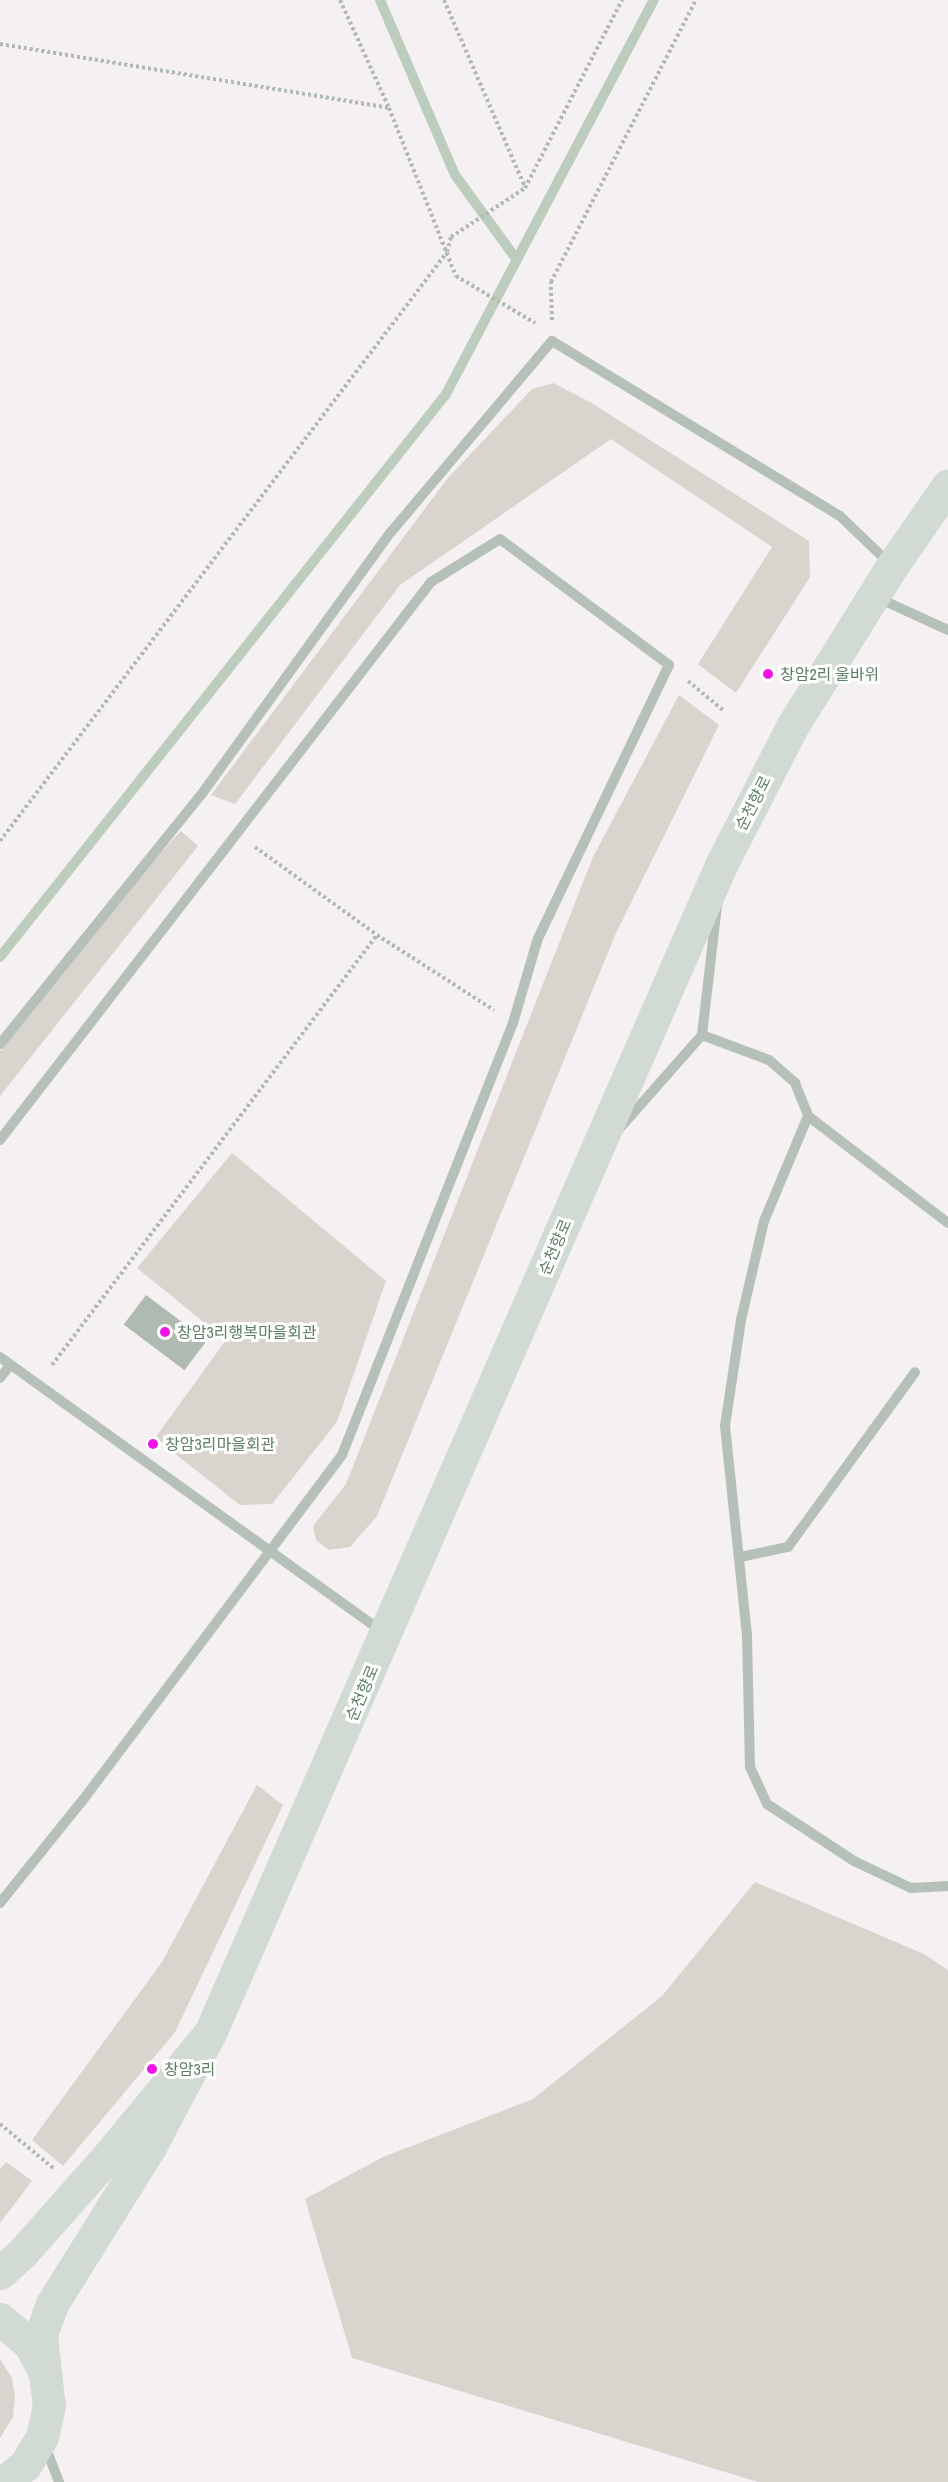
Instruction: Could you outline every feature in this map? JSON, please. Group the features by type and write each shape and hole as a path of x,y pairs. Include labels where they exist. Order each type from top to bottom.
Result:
{"main road":[{"name":"순천향로","path":"210,2033 387,1635 722,863 793,725 892,566 948,486"},
{"path":"0,2273 78,2190 210,2033"},
{"path":"5,2482 25,2465 42,2437 49,2405 41,2335 52,2304 150,2147 210,2033"},
{"path":"0,2319 30,2344 45,2374"}],"street":[{"path":"0,1044 201,795 391,532 552,341 840,516 892,566"},
{"path":"0,1140 239,835 431,582 500,539 669,665 538,938 513,1023 342,1455 268,1549 82,1802 0,1904"},
{"path":"873,596 948,630"},
{"path":"594,1158 702,1035 722,863"},
{"path":"702,1035 769,1060 795,1083 808,1116 948,1223"},
{"path":"808,1116 764,1221 741,1320 725,1426 747,1635 750,1767 767,1804 854,1861 911,1888 948,1886"},
{"path":"0,1357 387,1635"},
{"path":"0,1378 10,1365"},
{"path":"740,1557 788,1547 915,1372"},
{"path":"42,2437 59,2482"}],"path":[{"path":"340,0 389,108 456,276 536,324"},
{"path":"444,0 525,188"},
{"path":"0,841 447,252 451,237 525,188 622,0"},
{"path":"552,341 551,282 696,0"},
{"path":"0,44 389,108"},
{"path":"669,665 724,711"},
{"path":"239,835 377,935 513,1023"},
{"path":"38,1385 377,935"},
{"path":"0,2124 78,2190"}],"shaded area":[{"path":"553,383 590,402 809,541 810,577 736,693 698,664 772,547 611,439 400,585 235,804 211,795 447,479 532,389"},
{"path":"679,695 719,725 616,933 377,1516 350,1547 329,1550 316,1540 313,1526 346,1484 593,857"},
{"path":"181,831 198,846 0,1096 0,1051 106,911"},
{"path":"232,1153 386,1281 337,1422 272,1504 240,1505 155,1438 226,1340 137,1268"},
{"path":"257,1785 283,1805 175,2032 63,2166 32,2140 162,1962"},
{"path":"755,1882 924,1954 948,1970 948,2482 758,2482 352,2358 305,2199 383,2157 533,2099 662,1996"},
{"path":"6,2162 32,2181 0,2223 0,2169"},
{"path":"0,2359 12,2378 15,2397 13,2417 0,2438"}],"building":[{"name":"창암3리행복마을회관","path":"146,1295 207,1341 184,1370 124,1325"}],"waterway":[{"path":"380,0 455,175 517,260"},
{"path":"0,957 446,394 654,0"}],"place":[{"name":"창암2리 울바위","path":"768,674"},
{"name":"창암3리행복마을회관","path":"165,1332"},
{"name":"창암3리마을회관","path":"153,1444"},
{"name":"창암3리","path":"152,2069"}]}
